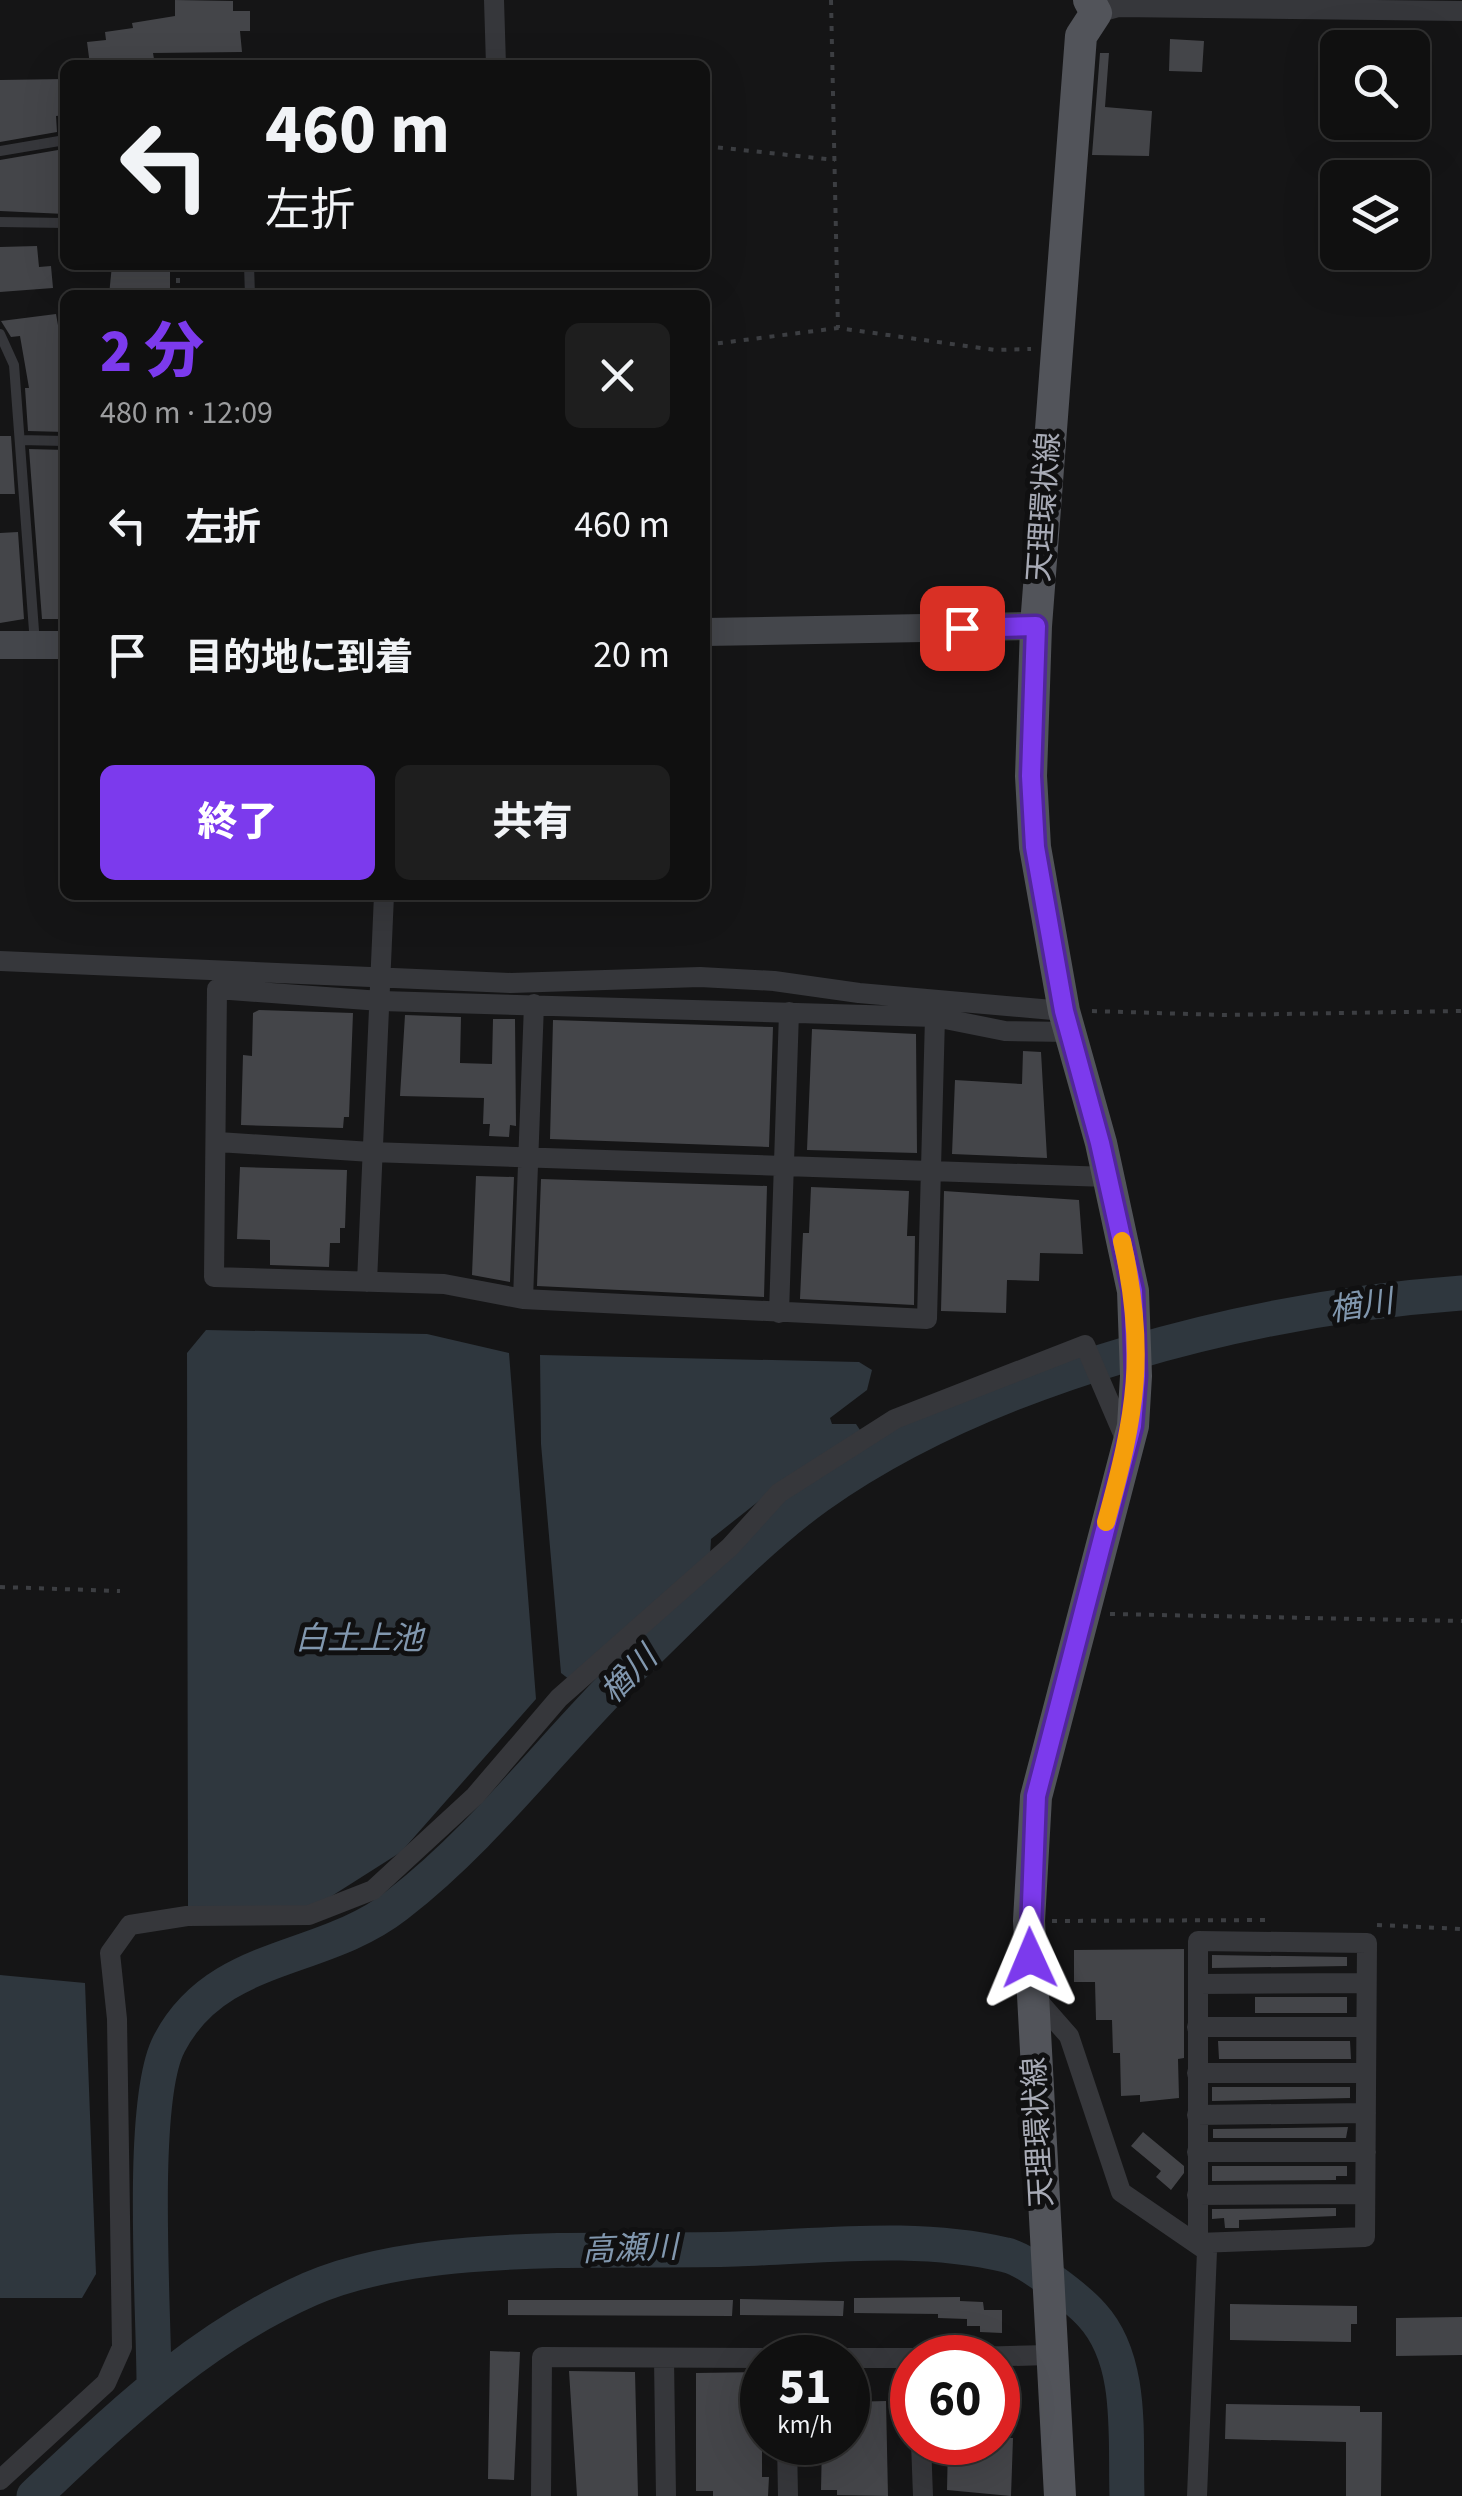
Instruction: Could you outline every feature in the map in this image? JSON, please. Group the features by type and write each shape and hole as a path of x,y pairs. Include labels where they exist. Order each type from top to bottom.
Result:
{"main road":[{"name":"天理環状線","path":"1060,2496 1049,2355 1029,1921 1036,1796 1080,1614 1128,1444 1136,1376 1133,1291 1067,1021 1035,847 1031,776 1036,626 1056,348 1082,36 1093,7"}],"street":[{"path":"494,0 496,60"},
{"path":"1093,7 1462,11"},
{"path":"710,632 1036,626"},
{"path":"0,645 60,644"},
{"path":"367,1282 384,900"},
{"path":"0,962 511,983 700,977 774,980 1067,1021"},
{"path":"936,1017 927,1319 523,1299 444,1284 214,1276 217,989 382,1001 936,1017 1004,1031 1067,1021"},
{"path":"523,1299 534,1004"},
{"path":"779,1313 789,1012"},
{"path":"218,1142 371,1152 1108,1177"},
{"path":"0,2480 106,2383 122,2347 116,2019 110,1953 130,1924 187,1916 308,1916 373,1890 475,1796 559,1698 730,1547 779,1493 896,1420 1085,1345 1128,1444"},
{"path":"1198,1941 1366,1943 1365,2237 1198,2243 1198,1941"},
{"path":"1198,1984 1366,1983"},
{"path":"1032,1994 1070,2036 1121,2192 1208,2251 1197,2496"},
{"path":"1198,2027 1366,2027"},
{"path":"1198,2073 1366,2072"},
{"path":"1197,2115 1366,2113"},
{"path":"1197,2152 1366,2152"},
{"path":"1197,2195 1366,2194"},
{"path":"1020,2356 1049,2355"},
{"path":"541,2496 542,2357 740,2358"},
{"path":"664,2359 666,2496"},
{"path":"787,2465 788,2496"},
{"path":"922,2465 923,2496"}],"lane":[{"path":"0,152 60,141"},
{"path":"0,222 60,223"},
{"path":"0,334 14,365 35,645"},
{"path":"20,440 60,441"}],"path":[{"path":"831,0 838,328"},
{"path":"710,147 836,160"},
{"path":"710,344 838,328 995,350 1056,348"},
{"path":"1067,1021 1462,1011"},
{"path":"0,1587 120,1590"},
{"path":"1080,1614 1462,1621"}],"water":[{"name":"白土上池","path":"206,1330 427,1334 509,1353 536,1699 401,1852 316,1906 188,1908 187,1353"},
{"path":"540,1355 859,1362 872,1370 867,1390 830,1418 832,1424 856,1424 862,1433 793,1474 711,1539 710,1556 574,1683 561,1673 541,1444"},
{"path":"0,1975 85,1983 96,2274 82,2298 0,2298"}],"building":[{"path":"175,0 233,1 233,11 250,11 250,31 240,31 242,52 153,53 154,60 89,60 87,42 106,40 105,32 175,16"},
{"path":"1170,39 1204,41 1202,72 1169,71"},
{"path":"1100,53 1109,53 1105,107 1152,111 1149,156 1092,155"},
{"path":"60,79 57,132 0,142 0,80"},
{"path":"60,151 60,214 0,211 0,160"},
{"path":"37,246 39,267 51,266 53,288 0,292 0,247"},
{"path":"112,270 170,270 170,290 110,290"},
{"path":"56,314 60,337 60,432 28,431 25,388 29,388 20,336 11,337 1,321"},
{"path":"0,436 11,436 15,494 0,494"},
{"path":"29,449 60,450 60,619 42,619"},
{"path":"18,532 24,619 0,623 0,533"},
{"path":"253,1013 353,1013 349,1117 344,1117 343,1128 241,1125 243,1055 252,1056"},
{"path":"405,1015 461,1017 460,1063 492,1064 493,1019 515,1019 516,1126 510,1125 509,1137 489,1136 490,1124 483,1124 484,1098 400,1096"},
{"path":"553,1020 773,1027 769,1147 550,1139"},
{"path":"812,1029 916,1034 917,1153 807,1150"},
{"path":"1023,1051 1041,1052 1047,1158 952,1154 955,1080 1022,1084"},
{"path":"240,1167 347,1170 345,1228 340,1228 340,1243 330,1243 329,1267 270,1265 270,1240 237,1239"},
{"path":"476,1176 514,1177 510,1282 472,1275"},
{"path":"541,1179 767,1186 764,1297 537,1286"},
{"path":"811,1187 909,1191 907,1236 915,1236 914,1305 800,1299 803,1233 809,1233"},
{"path":"944,1191 1079,1200 1083,1254 1040,1253 1039,1281 1007,1280 1006,1313 941,1311"},
{"path":"1184,1949 1184,2058 1178,2059 1179,2098 1140,2102 1140,2095 1121,2096 1120,2053 1113,2053 1112,2020 1096,2020 1095,1982 1074,1982 1074,1950"},
{"path":"1212,1955 1347,1957 1347,1966 1212,1968"},
{"path":"1255,1997 1347,1997 1347,2013 1255,2013"},
{"path":"1218,2041 1350,2041 1351,2059 1219,2059"},
{"path":"1212,2087 1350,2087 1350,2098 1212,2101"},
{"path":"1348,2127 1346,2138 1213,2138 1213,2129"},
{"path":"1143,2132 1184,2166 1184,2173 1171,2190 1156,2177 1161,2171 1131,2146"},
{"path":"1212,2166 1347,2166 1347,2176 1336,2176 1336,2180 1212,2181"},
{"path":"1336,2208 1336,2216 1239,2220 1239,2228 1225,2228 1224,2218 1212,2219 1212,2209"},
{"path":"960,2297 960,2301 983,2302 984,2310 1002,2310 1002,2333 980,2332 980,2326 967,2326 967,2319 938,2318 938,2314 854,2313 854,2298"},
{"path":"740,2299 844,2301 843,2316 740,2315"},
{"path":"508,2300 733,2300 732,2316 508,2315"},
{"path":"1230,2304 1357,2306 1357,2324 1351,2324 1351,2342 1230,2340"},
{"path":"1462,2317 1462,2355 1396,2356 1396,2318"},
{"path":"490,2351 520,2352 514,2480 488,2479"},
{"path":"569,2371 635,2372 638,2496 577,2496"},
{"path":"740,2372 740,2465 762,2465 762,2477 769,2477 768,2496 713,2496 713,2491 696,2491 696,2373"},
{"path":"870,2401 886,2401 888,2496 837,2495 837,2490 821,2490 822,2465 870,2465"},
{"path":"1226,2404 1360,2406 1360,2412 1382,2412 1381,2496 1346,2496 1346,2442 1225,2439"},
{"path":"948,2465 1012,2465 1011,2496 947,2490"}],"waterway":[{"name":"楢川","path":"154,2383 154,2111 169,2044 190,2014 214,1991 242,1975 368,1924 397,1905 462,1847 612,1687 750,1552 818,1496 887,1453 962,1415 1126,1354 1298,1314 1462,1293"},
{"name":"高瀬川","path":"34,2496 130,2408 197,2355 270,2309 310,2289 356,2273 462,2255 871,2243 939,2245 1006,2255 1038,2272 1085,2308 1105,2334 1121,2377 1127,2496"}],"slow traffic":[{"path":"1106,1522 1132,1426 1136,1376 1133,1291 1122,1241"}],"route":[{"path":"962,628 1036,626 1031,776 1035,847 1064,1011 1100,1143 1133,1291 1136,1335 1132,1426 1080,1614 1036,1796 1030,1958"}]}
